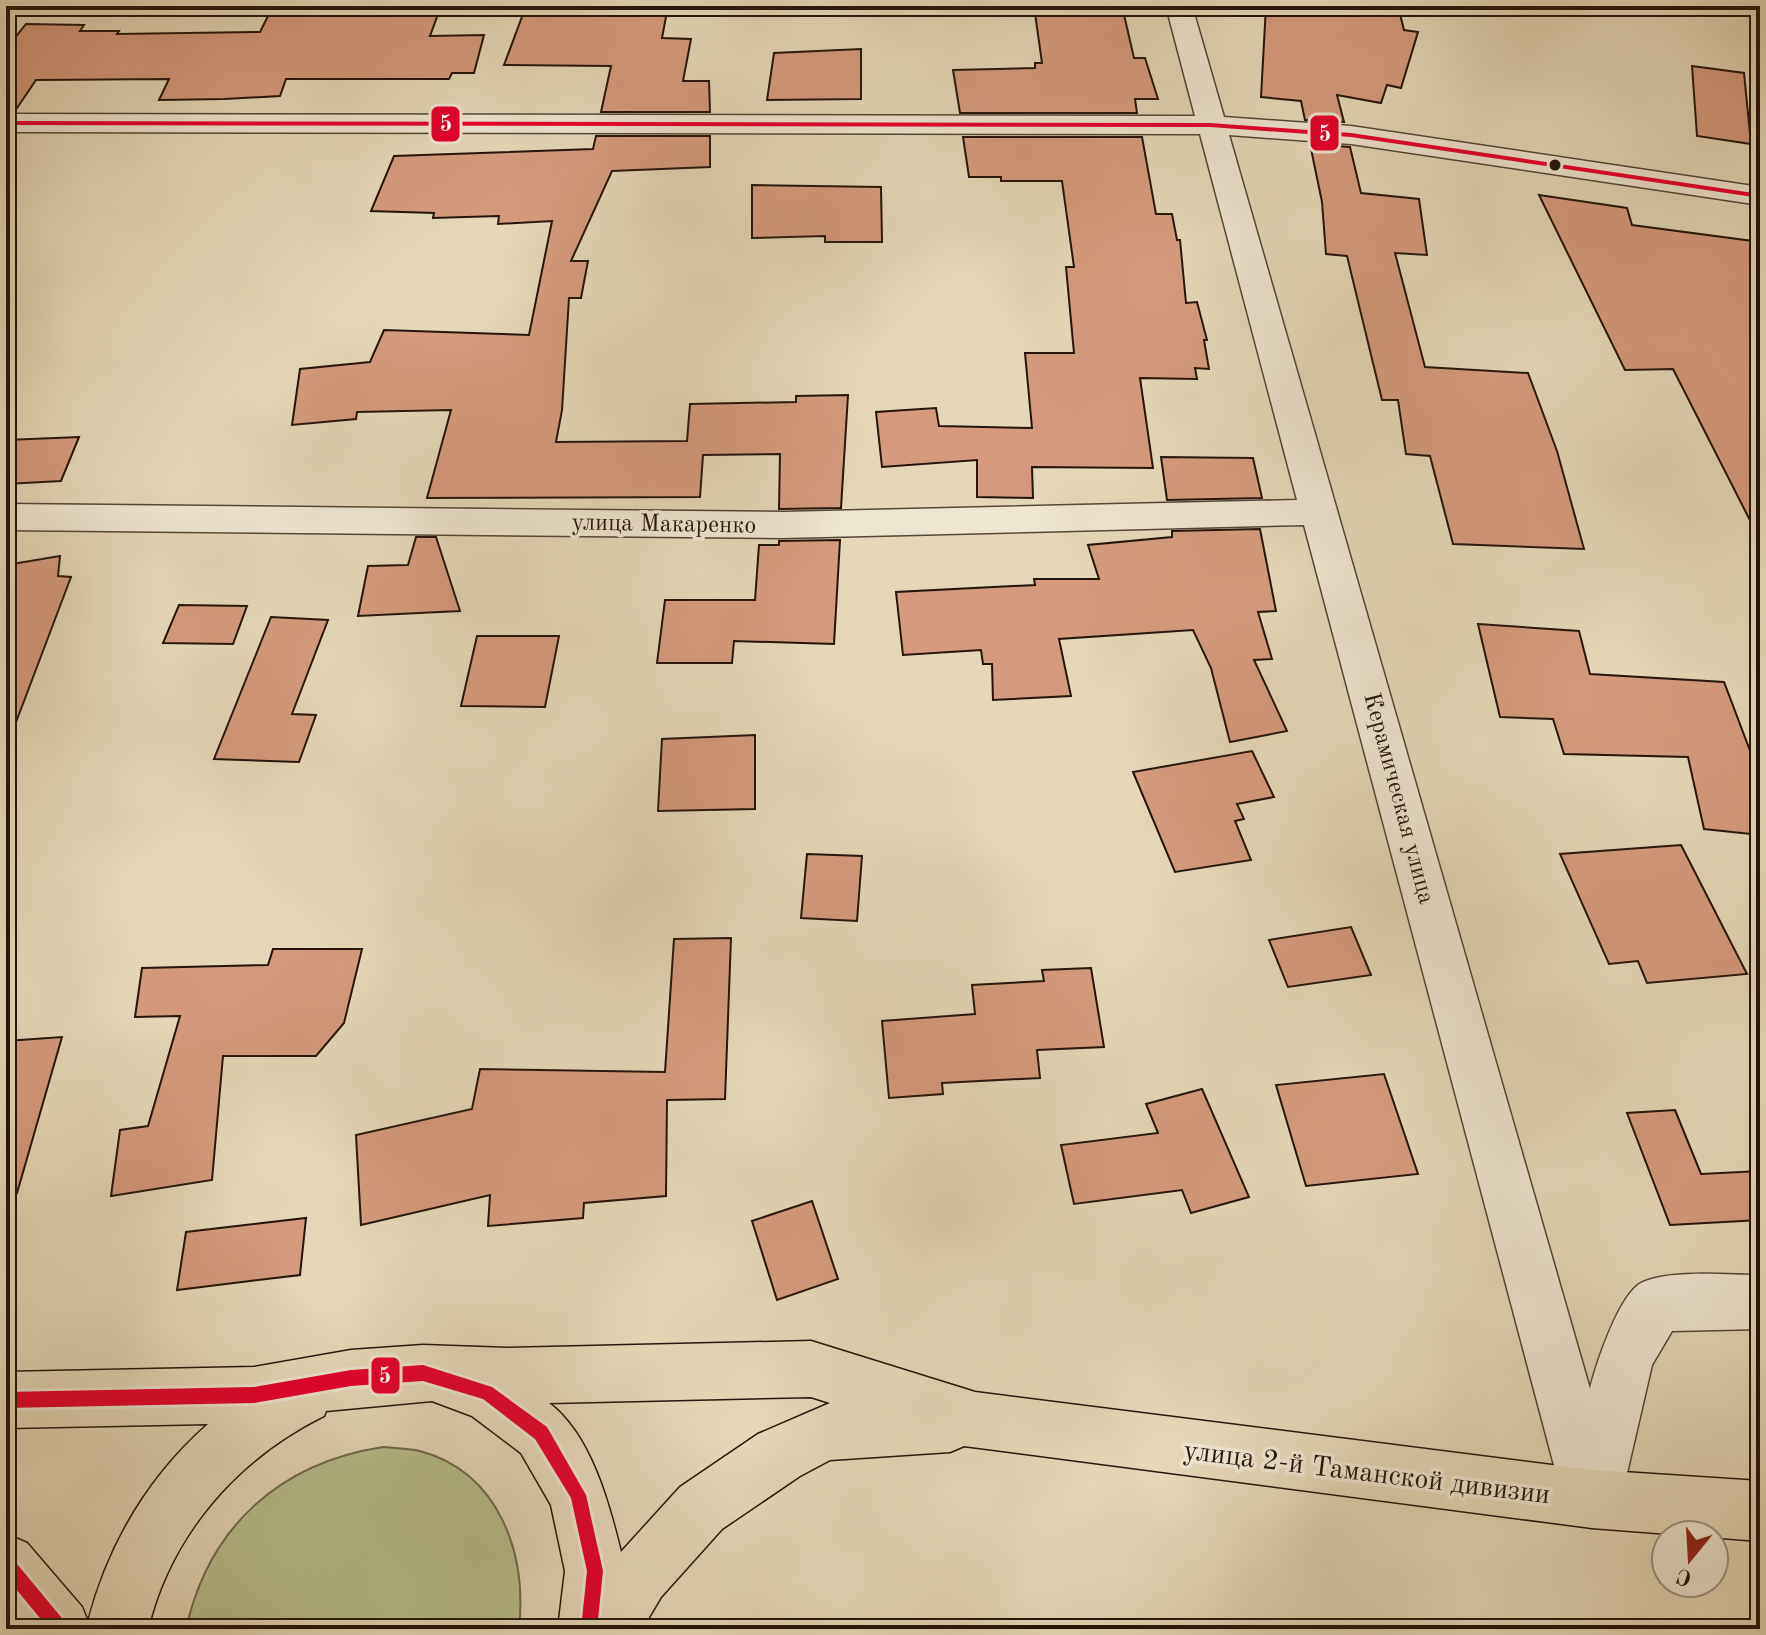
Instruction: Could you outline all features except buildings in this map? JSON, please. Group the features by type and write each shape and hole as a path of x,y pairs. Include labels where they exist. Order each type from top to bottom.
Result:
{"main road":[{"path":"6,1400 254,1395 351,1378 423,1373 507,1376 811,1369 975,1421"},
{"path":"423,1373 487,1392 541,1433 578,1495 595,1571 589,1629"},
{"path":"117,1629 121,1606 159,1524 213,1456 279,1406 351,1378"},
{"name":"улица 2-й Таманской дивизии","path":"975,1421 1592,1499 1760,1511"},
{"path":"606,1629 640,1576 701,1508 779,1455 827,1432 975,1421"},
{"path":"6,1564 60,1629"}],"street":[{"name":"Керамическая улица","path":"1179,6 1592,1499"},
{"path":"6,123 1210,125 1351,135 1760,196"},
{"name":"улица Макаренко","path":"6,517 783,525 1321,512"},
{"path":"1592,1499 1626,1355 1657,1304 1760,1302"}],"green space":[{"path":"383,1447 420,1451 448,1462 489,1497 512,1546 518,1573 519,1629 186,1629 197,1592 212,1559 231,1530 254,1505 281,1484 312,1468 346,1455"}],"transit line":[{"name":"5","path":"6,123 1210,125 1351,135 1760,196"},
{"name":"5","path":"6,1400 254,1395 351,1378 423,1373 487,1392 541,1433 578,1495 595,1571 589,1629"},
{"name":"5","path":"6,1564 60,1629"}]}
